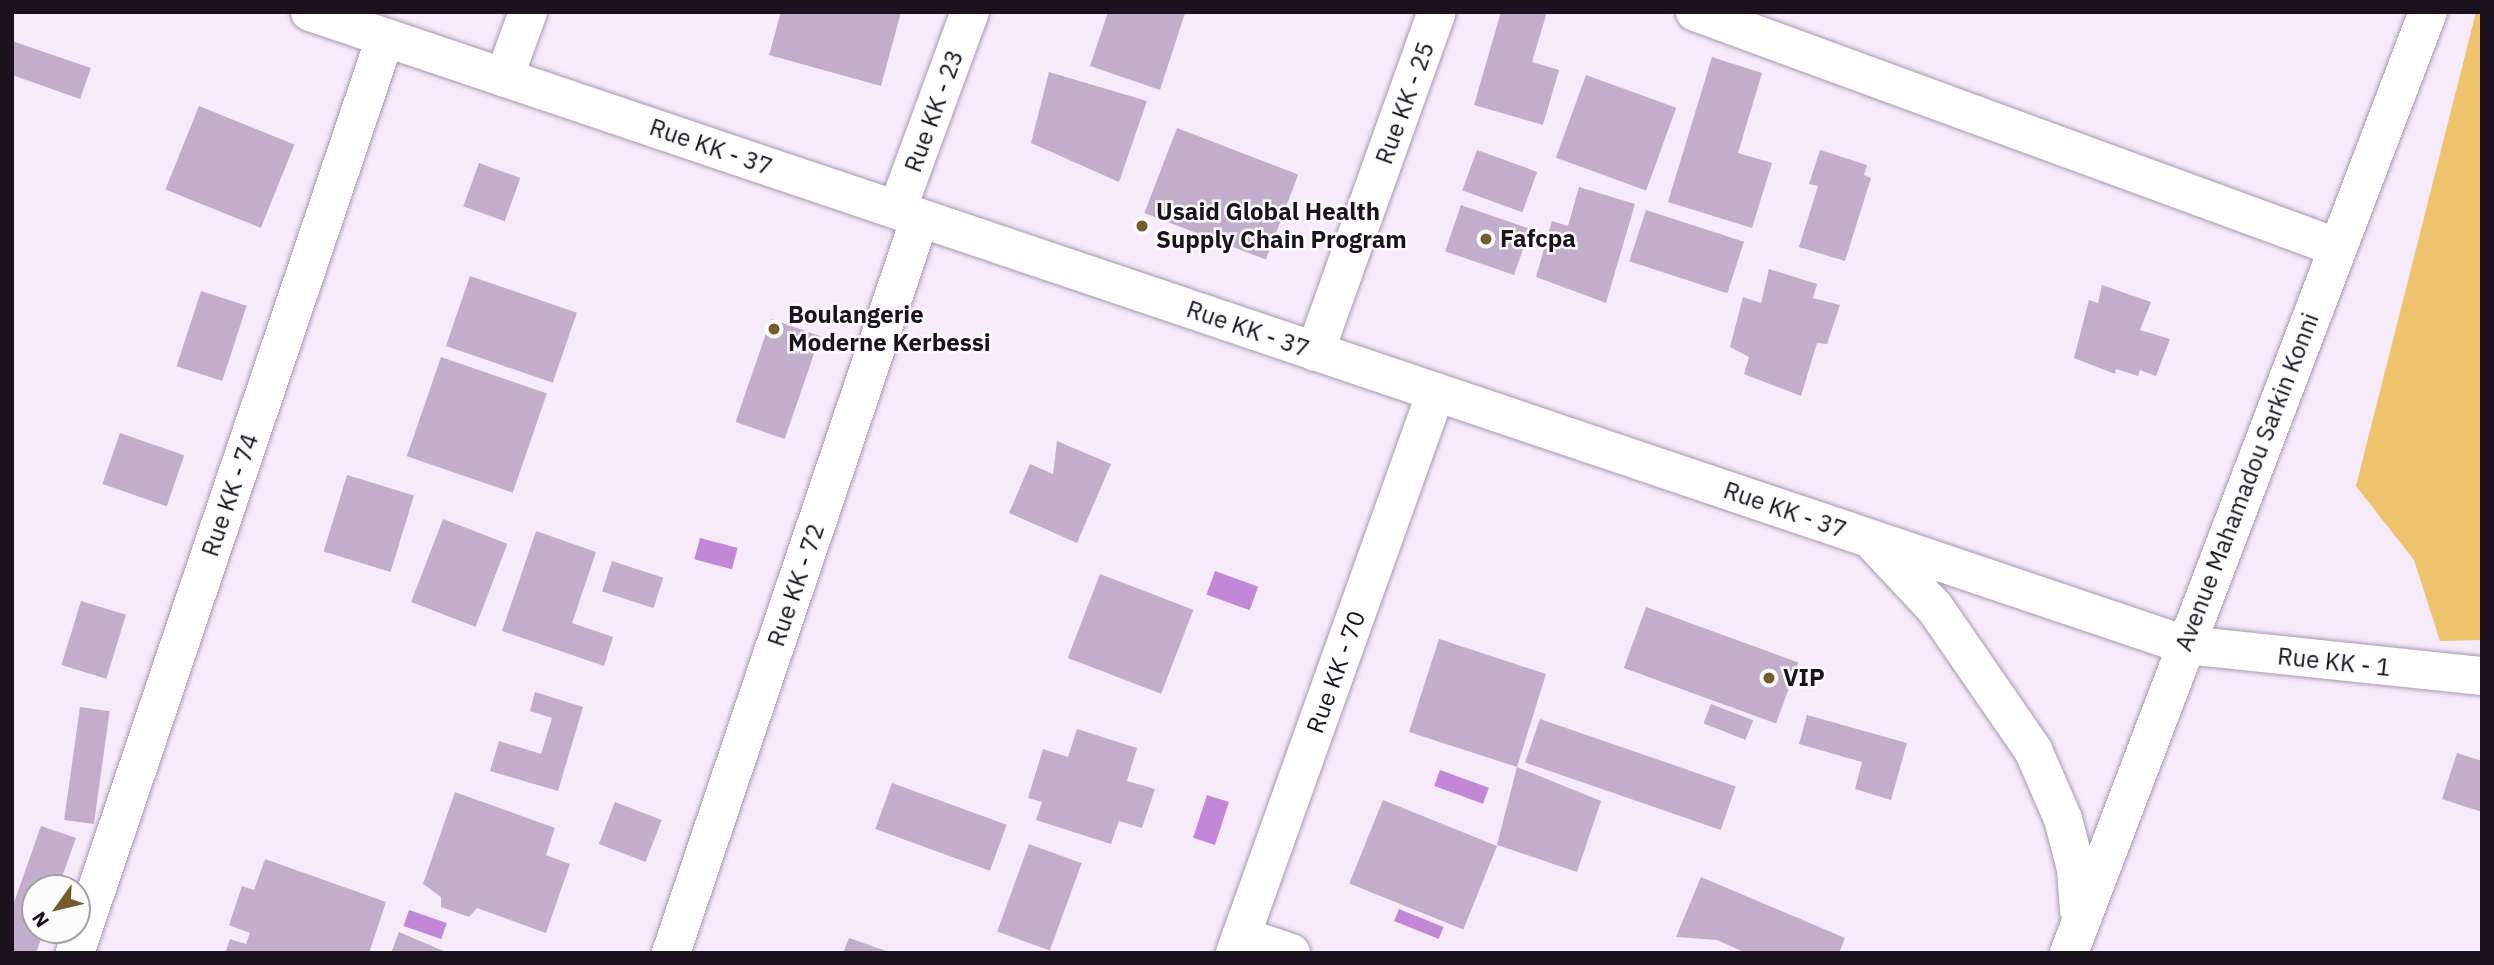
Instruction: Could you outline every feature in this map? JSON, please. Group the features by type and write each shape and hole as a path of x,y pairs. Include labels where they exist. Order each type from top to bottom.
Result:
{"street":[{"name":"Rue KK - 37","path":"310,12 2186,645"},
{"path":"504,78 528,12"},
{"name":"Rue KK - 23","path":"909,214 970,12"},
{"name":"Rue KK - 25","path":"1315,352 1437,12"},
{"path":"1695,12 2336,247"},
{"name":"Avenue Mahamadou Sarkin Konni","path":"2074,935 2428,12"},
{"name":"Rue KK - 74","path":"75,953 385,38"},
{"name":"Rue KK - 72","path":"671,953 909,214"},
{"name":"Rue KK - 70","path":"1238,944 1436,392"},
{"path":"1870,539 1935,608 2033,750 2063,819 2076,869 2074,935"},
{"name":"Rue KK - 1","path":"2186,645 2482,676"},
{"path":"1238,944 1291,953"}],"shaded area":[{"path":"2476,12 2482,12 2482,640 2440,641 2414,560 2356,486"},
{"path":"700,538 738,548 732,569 694,559"},
{"path":"1215,571 1258,587 1250,610 1206,594"},
{"path":"1440,770 1489,788 1483,804 1434,786"},
{"path":"1207,795 1229,802 1215,845 1193,838"},
{"path":"1399,909 1444,927 1439,939 1394,921"},
{"path":"409,910 447,923 441,939 403,926"}],"building":[{"path":"781,12 901,12 881,86 769,55"},
{"path":"1108,12 1185,13 1160,90 1090,66"},
{"path":"1501,12 1547,12 1532,62 1559,70 1543,125 1474,105"},
{"path":"12,41 91,68 80,99 12,75"},
{"path":"1712,57 1762,73 1738,153 1772,163 1752,228 1668,202"},
{"path":"1049,72 1147,101 1119,182 1031,143"},
{"path":"1586,75 1676,108 1646,191 1556,158"},
{"path":"199,106 294,145 261,228 165,189"},
{"path":"1177,128 1298,175 1266,260 1144,213"},
{"path":"1477,150 1537,172 1522,212 1462,190"},
{"path":"1820,150 1867,165 1864,175 1871,178 1845,261 1799,247 1818,186 1809,184"},
{"path":"479,163 520,178 505,221 463,206"},
{"path":"1579,187 1635,204 1606,303 1536,277 1552,221 1568,226"},
{"path":"1461,205 1530,229 1514,275 1445,251"},
{"path":"1646,210 1744,242 1727,293 1629,261"},
{"path":"1769,269 1817,284 1813,298 1840,305 1827,344 1817,343 1801,396 1744,374 1749,357 1730,347 1743,297 1761,303"},
{"path":"470,276 577,313 553,383 446,346"},
{"path":"2102,285 2151,302 2140,330 2170,339 2156,376 2140,370 2138,376 2116,369 2115,374 2074,358 2089,300 2098,303"},
{"path":"201,291 247,306 222,381 177,366"},
{"path":"771,319 820,336 785,439 736,422"},
{"path":"441,357 547,393 513,493 407,456"},
{"path":"120,433 184,455 167,506 102,484"},
{"path":"1057,441 1111,464 1077,543 1009,513 1030,464 1053,474"},
{"path":"347,475 414,495 391,572 324,552"},
{"path":"443,519 507,544 476,627 411,602"},
{"path":"536,531 596,552 572,623 613,637 604,666 502,631"},
{"path":"612,561 663,578 653,608 602,591"},
{"path":"1100,574 1193,610 1161,694 1068,658"},
{"path":"81,601 126,615 106,679 61,665"},
{"path":"1646,607 1798,662 1776,723 1624,668"},
{"path":"1439,639 1546,674 1517,767 1409,732"},
{"path":"535,692 583,707 558,791 490,771 499,741 541,754 552,718 530,711"},
{"path":"1711,704 1753,720 1745,740 1703,724"},
{"path":"80,707 110,711 94,824 64,820"},
{"path":"1807,715 1907,743 1891,800 1855,789 1862,762 1799,744"},
{"path":"1540,719 1736,786 1721,830 1525,762"},
{"path":"1077,729 1137,748 1127,781 1155,789 1142,828 1119,821 1111,844 1036,820 1042,802 1028,798 1043,749 1068,757"},
{"path":"2457,753 2482,761 2482,812 2442,799"},
{"path":"1517,767 1601,801 1577,872 1497,845"},
{"path":"892,783 1007,825 990,871 875,829"},
{"path":"455,792 555,828 546,855 570,864 546,933 477,908 469,917 441,907 441,897 423,884"},
{"path":"1383,800 1497,846 1463,930 1349,883"},
{"path":"615,802 662,820 646,862 599,844"},
{"path":"41,826 76,838 63,874 24,874"},
{"path":"1029,844 1082,863 1050,951 997,931"},
{"path":"265,859 386,902 369,953 225,953 230,939 246,944 250,933 229,925 242,886 254,890"},
{"path":"1701,877 1845,938 1839,953 1746,953 1717,940 1676,937"},
{"path":"21,883 21,944 39,944 36,953 12,953 12,908"},
{"path":"399,932 448,953 391,953"},
{"path":"849,938 889,952 889,953 843,953"}],"place":[{"name":"Usaid Global Health Supply Chain Program","path":"1142,226"},
{"name":"Fafcpa","path":"1486,239"},
{"name":"Boulangerie Moderne Kerbessi","path":"774,329"},
{"name":"VIP","path":"1769,678"}]}
